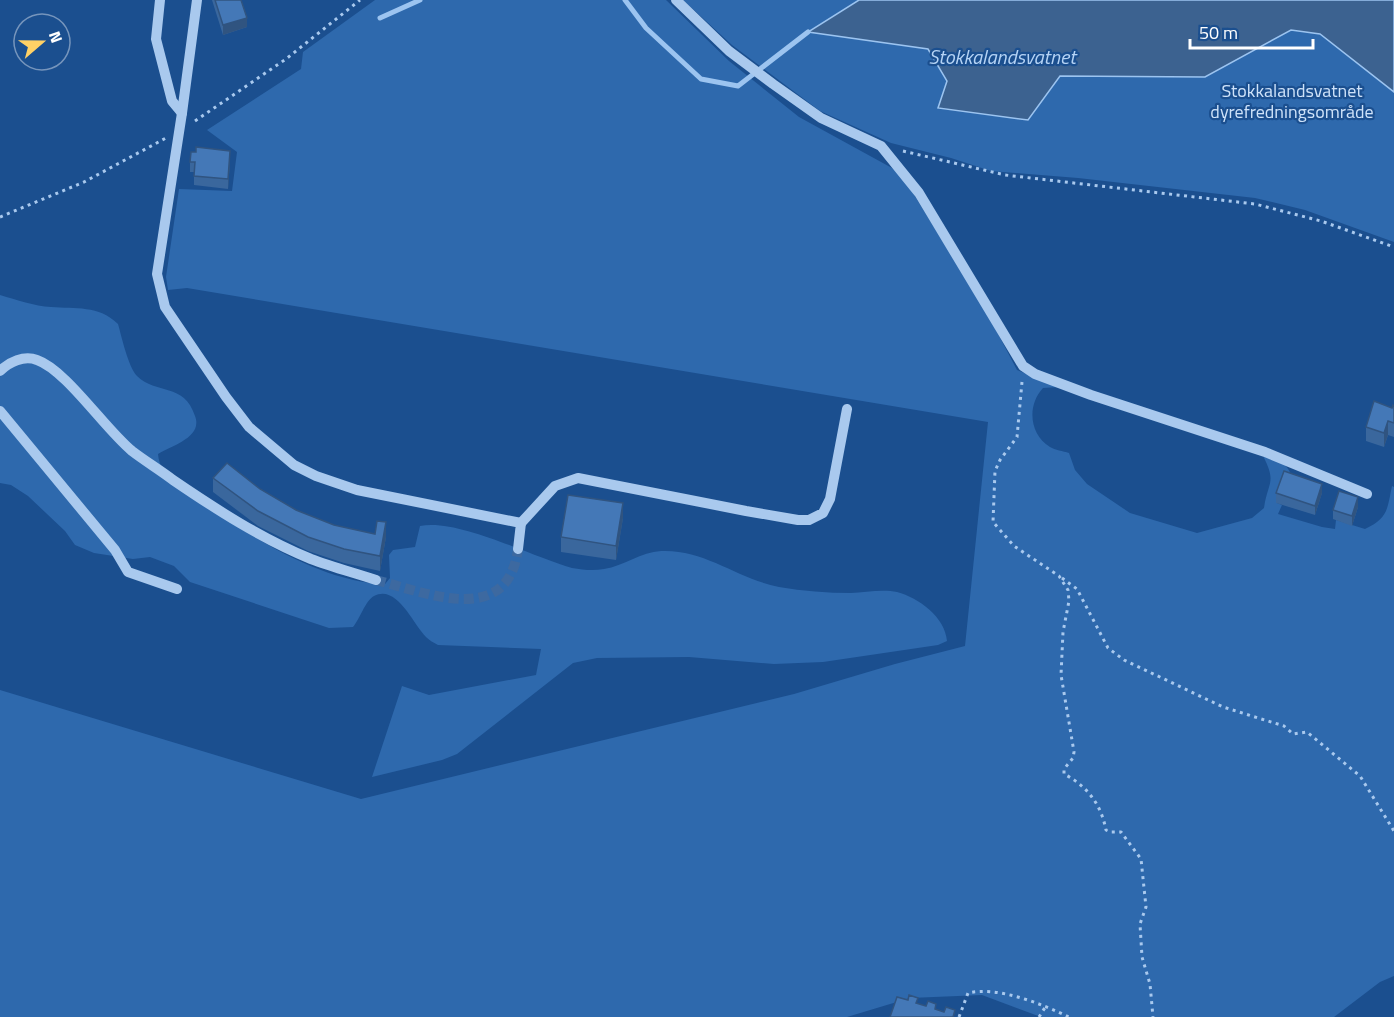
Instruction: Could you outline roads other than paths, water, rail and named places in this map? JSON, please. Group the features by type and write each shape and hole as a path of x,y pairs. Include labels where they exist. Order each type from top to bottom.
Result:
{"lane":[{"path":"160,0 156,39 172,101 182,113"},
{"path":"197,0 157,274 165,307 249,427 294,465 334,483 357,490 521,523"},
{"path":"676,0 729,51 773,84 821,117 881,146 919,193 1023,366 1035,374 1091,395 1265,452 1367,494"},
{"path":"0,371 20,359 36,359 44,363 67,383 133,452 224,514 273,542 298,553 376,580"},
{"path":"518,549 521,523 555,486 578,478 746,511 808,520 823,513 830,499 847,409"},
{"path":"0,411 115,550 128,572 177,589"}],"water":[{"name":"Stokkalandsvatnet","path":"859,0 1394,0 1394,92 1320,34 1291,30 1205,77 1060,76 1028,120 938,108 947,81 928,49 808,32"}],"waterway":[{"path":"380,18 420,0"},
{"path":"625,0 646,28 701,79 738,86 808,32"}],"tunnel":[{"path":"376,580 441,597 462,599 482,597 499,589 511,574 518,549"}],"park label":[{"name":"Stokkalandsvatnet dyrefredningsområde","path":"1292,101"}]}
